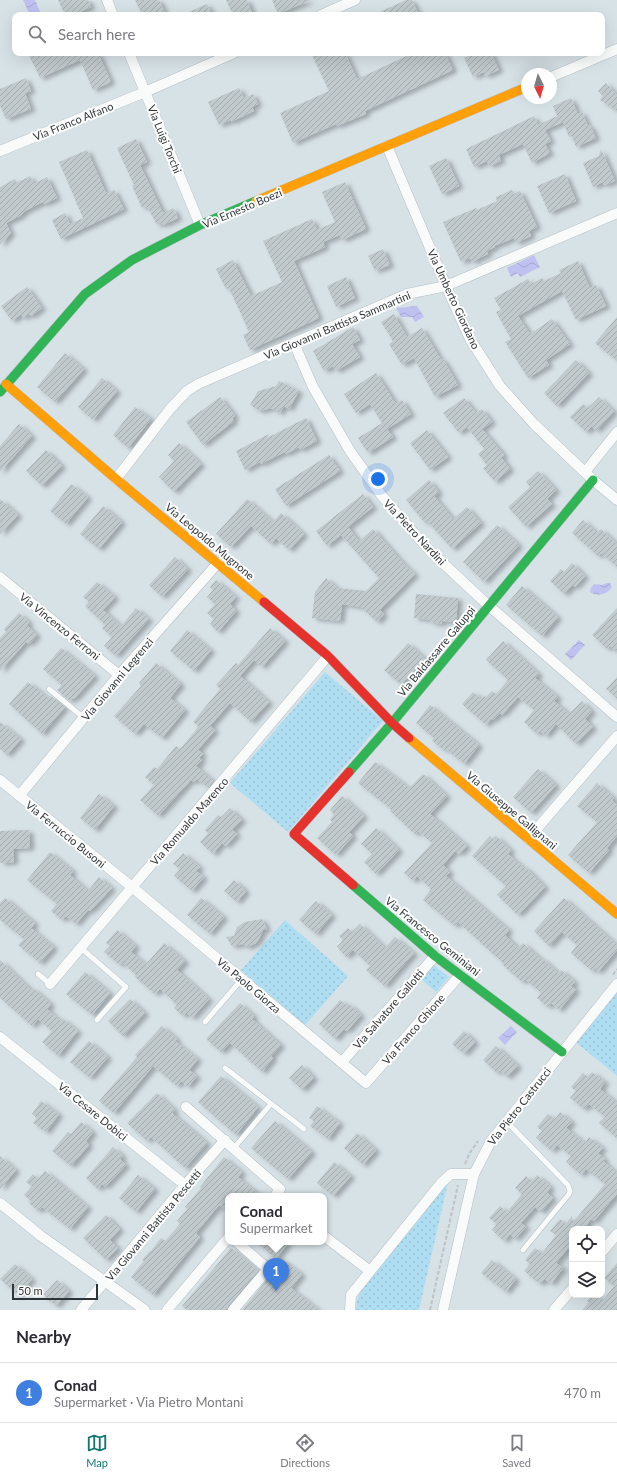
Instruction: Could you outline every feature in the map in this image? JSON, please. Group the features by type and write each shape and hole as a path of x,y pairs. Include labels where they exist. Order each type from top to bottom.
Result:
{"street":[{"path":"107,0 112,12"},
{"path":"328,12 355,0"},
{"path":"605,54 617,49"},
{"name":"Via Luigi Torchi","path":"130,56 200,225"},
{"name":"Via Franco Alfano","path":"1,151 145,92 227,56"},
{"path":"557,74 600,56"},
{"name":"Via Ernesto Boezi","path":"3,388 85,294 132,260 200,225 521,90"},
{"name":"Via Umberto Giordano","path":"387,146 470,339 500,386 534,424 593,480 617,500"},
{"name":"Via Giovanni Battista Sammartini","path":"116,479 170,409 187,391 210,377 294,343 407,294 446,286 617,213"},
{"name":"Via Pietro Nardini","path":"294,343 313,387 350,451 382,496 430,551 489,606 617,716"},
{"name":"Via Leopoldo Mugnone","path":"3,388 218,563 328,656 392,723"},
{"path":"585,472 617,432"},
{"name":"Via Baldassarre Galuppi","path":"294,834 392,723 593,480"},
{"name":"Via Giovanni Legrenzi","path":"19,796 119,674 218,563"},
{"name":"Via Vincenzo Ferroni","path":"1,581 119,674"},
{"name":"Via Romualdo Marenco","path":"50,984 220,786 328,656"},
{"name":"Via Giuseppe Gallignani","path":"392,723 617,914"},
{"path":"528,839 617,736"},
{"name":"Via Ferruccio Busoni","path":"0,780 132,887"},
{"name":"Via Francesco Geminiani","path":"294,834 435,956 562,1052"},
{"name":"Via Paolo Giorza","path":"132,887 366,1082"},
{"name":"Via Salvatore Gallotti","path":"342,1062 435,956"},
{"name":"Via Franco Ghione","path":"366,1082 460,975"},
{"name":"Via Pietro Castrucci","path":"443,1310 474,1174 491,1141 617,984"},
{"name":"Via Cesare Dobici","path":"0,1037 185,1185"},
{"path":"186,1107 280,1189 277,1193"},
{"name":"Via Giovanni Battista Pescetti","path":"80,1310 185,1185 225,1140"},
{"path":"350,1310 351,1295 442,1182 451,1174 474,1174"},
{"path":"0,1203 41,1236 145,1310"},
{"path":"605,1248 617,1234"},
{"path":"327,1238 370,1271"},
{"path":"167,1310 225,1242"},
{"path":"233,1310 268,1269 240,1245"},
{"path":"554,1310 569,1292"}],"lane":[{"path":"49,689 84,718"},
{"path":"81,948 126,986 97,1020"},
{"path":"38,974 50,984"},
{"path":"205,1022 242,979"},
{"path":"225,1068 304,1129"},
{"path":"234,1148 271,1104"},
{"path":"507,1122 568,1185 570,1191 523,1250"}],"shaded area":[{"path":"325,672 383,721 288,832 230,783"},
{"path":"285,920 348,976 305,1025 241,970"},
{"path":"434,965 449,977 436,992 422,980"},
{"path":"617,985 617,1076 572,1039"},
{"path":"448,1182 419,1310 356,1310 357,1300 361,1290"}],"water":[{"path":"23,0 35,0 40,12 29,12"},
{"path":"534,255 540,267 520,277 518,273 511,277 507,268"},
{"path":"417,306 424,317 415,322 412,317 401,317 396,308"},
{"path":"610,583 612,587 607,592 599,595 590,592 594,584 602,585"},
{"path":"579,640 585,645 571,660 565,654"},
{"path":"511,1026 517,1032 505,1045 498,1038"}],"building":[{"path":"58,0 88,0 91,7 80,12 64,12"},
{"path":"135,0 159,0 165,12 141,12"},
{"path":"226,0 247,0 252,12 232,12"},
{"path":"272,0 311,0 283,12 277,12"},
{"path":"406,0 412,0 418,12 380,12"},
{"path":"207,4 211,12 189,12"},
{"path":"29,56 99,56 111,82 93,90 80,60 40,78"},
{"path":"312,56 346,56 357,79 407,56 446,56 453,70 365,111 366,114 337,126 336,124 293,143 280,113 329,91"},
{"path":"468,56 492,56 499,70 485,76 484,72 473,77 464,58"},
{"path":"26,78 31,91 25,93 31,109 6,119 0,106 0,89"},
{"path":"606,83 617,95 617,111 600,100 603,96 598,91"},
{"path":"239,88 244,98 253,94 258,104 252,107 254,111 231,122 231,120 219,125 208,102"},
{"path":"571,98 578,114 582,112 588,126 590,125 596,138 576,147 572,136 569,137 563,122 545,130 551,141 545,144 550,153 532,163 523,144 499,155 501,161 489,166 487,161 474,167 466,149 534,116 538,125 557,116 553,106"},
{"path":"136,139 147,162 140,165 163,213 173,208 178,218 163,225 162,223 157,225 146,206 142,208 132,186 134,185 117,148"},
{"path":"601,149 615,181 604,185 603,182 593,187 583,163 599,156"},
{"path":"87,150 106,193 114,190 124,209 61,239 52,220 65,213 70,224 83,218 59,162"},
{"path":"446,158 459,186 442,194 429,166"},
{"path":"565,174 576,201 549,213 537,186"},
{"path":"30,176 34,184 47,177 57,198 44,204 43,202 6,223 11,233 0,245 0,187 15,179 17,183"},
{"path":"345,182 366,229 342,240 340,235 323,242 325,247 294,261 319,318 250,350 243,335 249,332 229,288 226,289 216,269 233,260 251,296 282,282 263,241 312,219 317,230 335,222 322,192"},
{"path":"512,190 514,194 520,191 537,227 529,231 531,236 516,243 514,238 494,246 495,247 487,251 488,254 472,262 470,258 461,262 443,222 497,201 496,197"},
{"path":"383,249 390,265 375,271 368,256"},
{"path":"578,261 590,288 596,285 606,306 576,320 562,291 518,316 530,334 552,319 570,344 546,360 549,365 528,378 505,342 511,339 496,312 501,310 494,298 528,279 531,284 542,278 544,281 561,273 559,270"},
{"path":"346,277 355,298 336,307 327,286"},
{"path":"27,287 42,308 31,316 29,314 23,318 21,314 12,321 1,306"},
{"path":"394,314 407,337 422,328 441,360 443,359 458,385 435,397 414,358 402,365 389,344 393,341 381,322"},
{"path":"617,317 617,361 595,343"},
{"path":"353,327 360,340 352,344 360,357 336,371 333,366 324,371 313,351"},
{"path":"65,353 84,369 55,402 37,387"},
{"path":"576,360 589,373 557,406 544,393"},
{"path":"376,373 396,404 402,400 411,414 387,429 393,437 368,453 358,438 382,423 370,404 356,413 344,394"},
{"path":"102,378 117,391 93,420 78,407"},
{"path":"279,381 299,391 289,409 284,406 280,413 271,408 260,411 250,405 258,391 276,386"},
{"path":"220,397 235,416 232,418 234,421 203,445 186,422"},
{"path":"599,397 614,411 596,431 592,426 586,432 570,417 583,404 588,408"},
{"path":"464,398 476,413 482,409 492,422 482,429 504,455 501,457 510,469 495,482 483,468 487,465 478,454 484,449 467,427 459,433 443,413"},
{"path":"135,407 151,419 128,448 113,435"},
{"path":"306,418 317,441 300,450 299,447 286,454 285,452 245,470 236,451 269,434 267,438"},
{"path":"19,424 32,436 0,472 0,446"},
{"path":"427,430 448,457 430,470 410,443"},
{"path":"179,443 201,464 174,492 159,477 174,461 168,455"},
{"path":"46,450 62,466 42,486 26,471"},
{"path":"329,455 340,471 286,506 275,489"},
{"path":"538,471 556,490 547,499 552,504 526,527 508,507 530,487 526,482"},
{"path":"429,480 439,492 434,496 453,519 467,507 481,523 452,549 427,521 425,523 406,500"},
{"path":"71,484 88,497 66,524 50,511"},
{"path":"363,494 373,507 348,527 359,541 373,529 404,564 415,574 380,610 384,614 377,622 361,607 342,604 340,621 312,618 315,592 326,578 337,588 366,591 379,578 341,535 327,546 316,531"},
{"path":"0,499 18,515 0,534"},
{"path":"247,499 273,522 281,513 304,534 289,550 276,538 271,544 251,526 231,547 216,534"},
{"path":"103,506 122,522 99,549 80,534"},
{"path":"583,520 597,533 601,529 617,544 617,567 601,553 598,556 572,533"},
{"path":"497,525 519,545 484,582 463,562"},
{"path":"175,557 188,569 162,597 149,585"},
{"path":"572,563 585,576 575,587 573,585 564,594 550,581 561,569 564,572"},
{"path":"216,580 236,597 230,604 236,611 218,632 210,624 214,619 207,613 215,604 207,597 213,590 210,587"},
{"path":"97,582 115,597 103,610 121,626 136,608 149,619 116,656 104,646 112,637 102,628 105,625 85,606 89,602 83,597"},
{"path":"522,586 558,617 542,636 506,605"},
{"path":"416,594 458,598 456,622 442,621 442,624 430,622 431,620 414,618"},
{"path":"617,608 617,653 610,646 607,649 592,635"},
{"path":"19,613 29,622 27,625 37,635 29,644 26,642 0,671 0,638 6,632 4,629"},
{"path":"270,628 285,641 262,667 254,660 240,676 269,702 251,722 230,703 210,726 215,730 198,750 203,754 199,758 202,760 196,766 213,781 208,788 197,779 194,782 191,780 158,816 140,800 154,785 145,777 154,767 157,769 176,746 180,749 196,730 198,726 193,722 220,689 216,685 236,663 238,665"},
{"path":"187,630 211,650 194,671 170,651"},
{"path":"503,641 539,674 535,678 558,697 554,701 569,714 582,701 592,711 585,719 593,727 576,744 556,724 546,736 540,731 537,734 524,722 534,710 518,697 502,715 500,713 493,720 491,719 486,725 462,704 473,692 481,699 484,696 486,697 492,691 496,694 508,680 486,660"},
{"path":"408,643 425,659 401,685 384,670"},
{"path":"61,648 95,676 74,699 73,698 70,701 57,690 62,685 43,669"},
{"path":"156,663 181,684 170,698 185,710 162,738 144,724 135,734 114,716 141,686 139,683"},
{"path":"617,677 617,699 606,689"},
{"path":"28,682 49,699 51,696 65,707 42,734 9,704"},
{"path":"430,705 479,745 464,764 446,749 444,750 432,741 434,738 416,723"},
{"path":"0,722 21,739 7,755 0,749"},
{"path":"375,762 409,788 423,774 447,796 430,814 467,846 459,854 455,851 443,865 450,872 446,876 509,930 505,935 518,948 523,943 558,973 561,970 575,982 571,986 576,990 559,1010 551,1003 548,1007 537,998 541,993 525,979 522,982 458,922 455,926 423,900 431,889 417,876 413,881 404,873 432,843 418,831 415,834 390,811 391,809 358,783"},
{"path":"538,769 556,785 531,813 513,797"},
{"path":"597,783 614,798 612,800 617,805 617,836 607,848 609,850 589,873 568,855 597,822 577,806"},
{"path":"99,794 114,806 95,830 80,818"},
{"path":"342,796 364,816 349,832 353,836 336,855 317,838 332,822 330,819 334,815 330,810"},
{"path":"230,808 242,820 232,830 237,834 226,846 222,843 213,854 200,842 208,833 205,830 218,815 221,817"},
{"path":"376,828 399,850 376,874 364,862 372,854 361,844"},
{"path":"29,830 30,848 13,849 14,862 0,863 0,831"},
{"path":"490,836 493,839 496,836 511,850 508,854 524,868 525,867 545,887 518,915 497,895 506,886 472,856"},
{"path":"50,852 73,871 70,875 88,891 99,877 112,888 90,911 88,910 76,924 66,916 62,920 51,911 57,904 27,880"},
{"path":"183,853 200,867 196,871 204,877 192,891 174,876 180,869 173,864"},
{"path":"234,880 246,891 237,902 224,891"},
{"path":"5,898 35,923 31,928 54,947 40,963 18,945 24,939 0,920 0,903"},
{"path":"201,898 224,917 210,934 187,915"},
{"path":"564,898 617,945 617,950 598,972 594,968 592,971 571,953 577,945 562,932 549,946 534,931"},
{"path":"316,901 332,915 316,934 299,920"},
{"path":"262,919 267,929 263,930 256,943 247,947 243,944 232,946 226,937 234,936 237,927 245,922"},
{"path":"360,924 385,948 395,937 414,953 385,986 366,970 370,966 353,950 346,957 337,947 343,940 339,936 348,928 352,932"},
{"path":"117,930 136,946 131,952 146,964 164,943 185,961 177,970 209,999 192,1018 186,1012 183,1016 174,1008 177,1005 160,989 155,994 135,977 136,975 122,962 120,965 104,952 110,946 106,943"},
{"path":"0,960 31,990 33,988 51,1004 47,1009 61,1021 63,1019 78,1031 58,1056 42,1042 52,1031 38,1019 32,1026 0,998"},
{"path":"85,972 110,993 92,1015 66,994"},
{"path":"130,999 145,1013 123,1036 108,1021"},
{"path":"340,1000 347,1006 349,1004 361,1015 347,1031 344,1029 335,1039 319,1024"},
{"path":"240,1003 254,1016 252,1019 281,1045 271,1056 273,1058 262,1072 230,1043 221,1052 206,1039"},
{"path":"162,1026 177,1039 175,1041 198,1059 189,1070 197,1076 188,1087 181,1081 177,1086 153,1066 114,1113 99,1101 137,1057 135,1055"},
{"path":"464,1031 475,1042 464,1054 452,1044"},
{"path":"89,1041 108,1057 90,1078 70,1062"},
{"path":"496,1046 518,1066 507,1077 499,1070 497,1073 483,1060"},
{"path":"302,1065 314,1078 302,1090 289,1078"},
{"path":"592,1072 605,1082 600,1089 617,1103 617,1138 599,1123 605,1117 589,1104 584,1109 570,1098 576,1091 571,1087 583,1073 588,1077"},
{"path":"221,1076 258,1107 236,1135 198,1102"},
{"path":"157,1093 175,1110 172,1113 207,1143 185,1168 151,1137 147,1141 127,1123"},
{"path":"41,1101 59,1114 46,1132 33,1123 37,1118 32,1114"},
{"path":"317,1106 340,1123 328,1139 310,1126 314,1121 309,1118"},
{"path":"560,1112 572,1122 566,1128 585,1143 589,1137 603,1148 598,1153 605,1159 603,1161 617,1173 617,1194 594,1221 591,1219 586,1226 569,1226 569,1249 568,1248 556,1263 563,1268 551,1284 545,1279 540,1284 524,1271 530,1264 525,1260 535,1248 542,1253 556,1235 550,1231 560,1219 566,1224 572,1216 574,1221 605,1184 586,1169 581,1175 566,1162 571,1156 557,1145 552,1151 536,1138 542,1131 537,1127 548,1114 555,1119"},
{"path":"275,1121 312,1152 288,1179 251,1148"},
{"path":"81,1122 93,1132 86,1141 89,1145 71,1166 52,1151 68,1132 71,1134"},
{"path":"357,1133 376,1150 363,1165 344,1148"},
{"path":"113,1147 123,1156 120,1159 126,1165 105,1187 102,1184 98,1189 86,1178"},
{"path":"0,1156 16,1170 0,1189"},
{"path":"224,1157 242,1172 238,1177 257,1193 225,1193 225,1210 219,1205 196,1233 200,1237 153,1295 131,1277 144,1261 142,1260 161,1238 165,1241 180,1224 177,1221 187,1209 185,1207 201,1188 200,1187"},
{"path":"334,1162 351,1176 333,1196 317,1183"},
{"path":"45,1171 88,1207 70,1229 42,1207 38,1211 29,1203 31,1201 24,1195 32,1186 26,1182 33,1174 38,1179"},
{"path":"138,1175 155,1189 136,1212 119,1198"},
{"path":"537,1175 551,1187 547,1192 553,1198 541,1212 535,1207 521,1223 526,1227 515,1239 510,1234 504,1241 492,1230 497,1224 489,1218 500,1206 507,1212 522,1194 515,1188 526,1176 532,1181"},
{"path":"106,1215 120,1229 110,1240 118,1248 106,1260 83,1238"},
{"path":"260,1245 287,1245 276,1259"},
{"path":"231,1248 258,1271 228,1306 227,1310 187,1310 182,1306"},
{"path":"283,1260 302,1274 291,1288 319,1310 242,1310"},
{"path":"492,1260 516,1279 506,1292 481,1273"},
{"path":"617,1263 617,1310 582,1310 589,1302 587,1301 589,1298 601,1298 603,1300 614,1286 605,1279"},
{"path":"15,1264 32,1279 18,1295 0,1279"},
{"path":"57,1280 69,1291 56,1306 43,1295"}],"traffic: fast":[{"path":"0,392 85,294 132,260 200,225 256,201"},
{"path":"349,772 392,723 593,480"},
{"path":"353,885 435,956 562,1052"}],"traffic: slow":[{"path":"256,201 521,90"},
{"path":"6,384 116,479 264,602"},
{"path":"409,738 617,914"}],"traffic: jam":[{"path":"264,602 328,656 392,723 409,738"},
{"path":"349,772 294,834 353,885"}],"place":[{"name":"Conad","path":"276,1291"}]}
